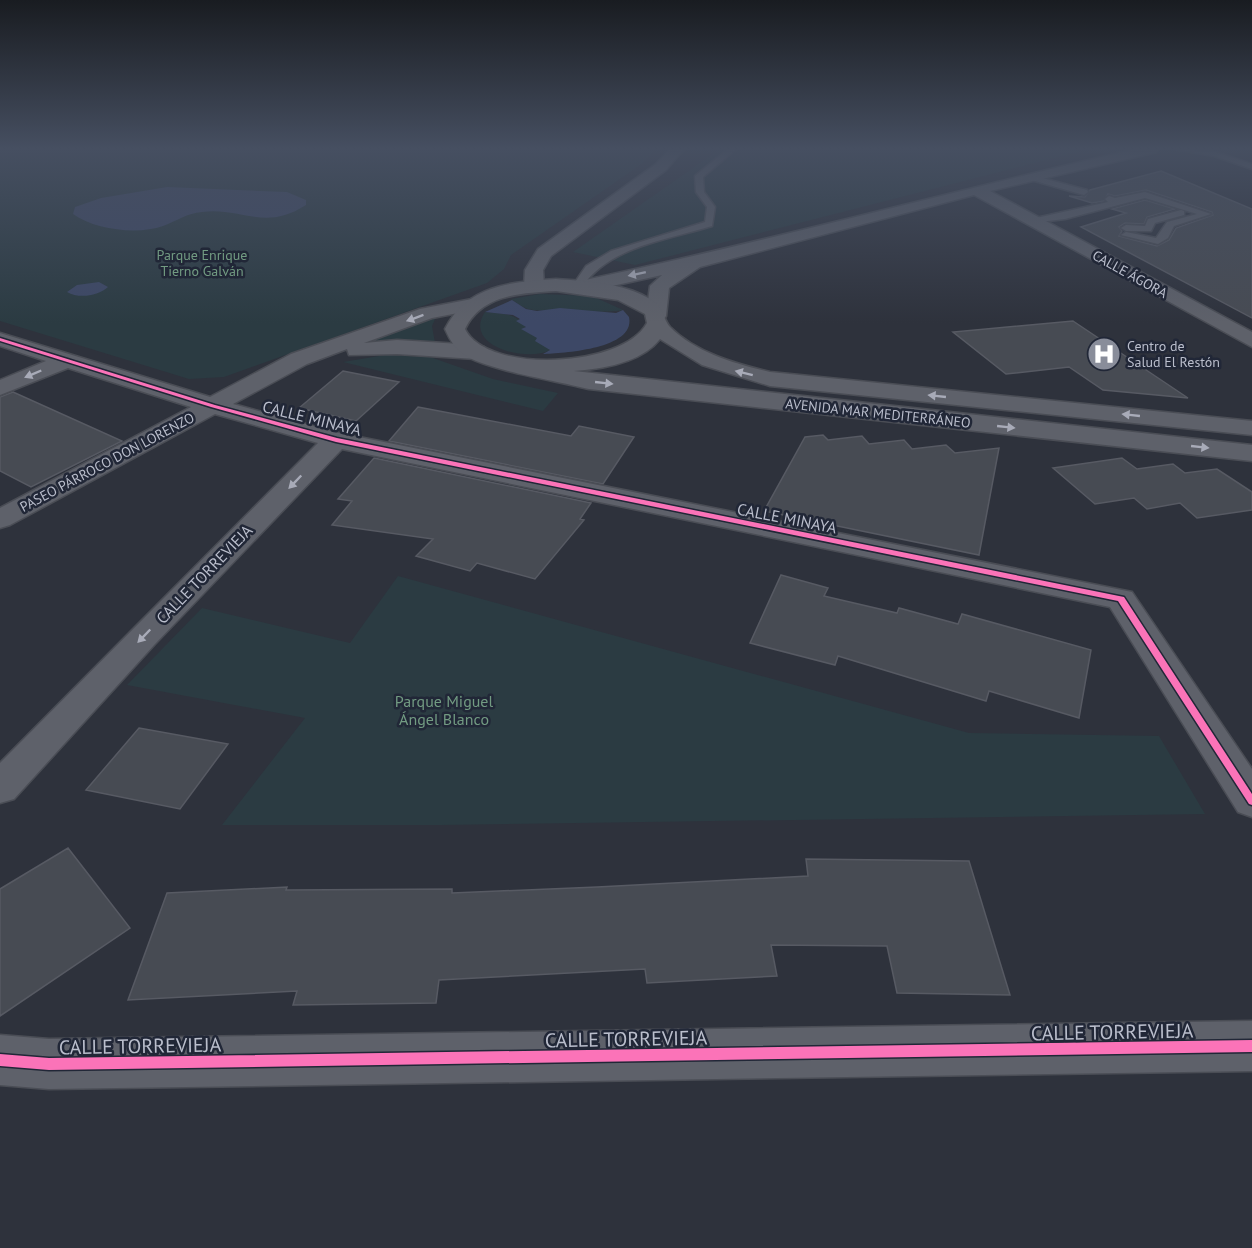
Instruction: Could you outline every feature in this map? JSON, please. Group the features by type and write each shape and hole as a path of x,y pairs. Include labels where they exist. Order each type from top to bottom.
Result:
{"street":[{"path":"534,286 534,270 544,253 606,207"},
{"path":"322,352 427,313 472,305 506,291 534,286 581,286 715,258 910,207"},
{"name":"CALLE ÁGORA","path":"1008,207 1252,341"},
{"path":"322,352 397,347 477,352 506,362 561,366 606,360 650,339 657,321 660,286 677,272 715,258"},
{"name":"AVENIDA MAR MEDITERRÁNEO","path":"581,286 629,296 646,305 676,344 715,364 770,379 1252,428"},
{"path":"472,305 459,316 455,329 461,341 477,352"},
{"name":"CALLE MINAYA","path":"0,339 213,406 336,440 1121,599 1252,801"},
{"name":"PASEO PÁRROCO DON LORENZO","path":"0,519 299,359 322,352"},
{"path":"0,388 67,360"},
{"name":"AVENIDA MAR MEDITERRÁNEO","path":"506,362 589,382 1252,453"},
{"name":"CALLE TORREVIEJA","path":"0,788 143,636 336,440"},
{"name":"CALLE TORREVIEJA","path":"0,1060 49,1064 1252,1046"}],"lane":[{"path":"581,286 590,268 614,253 709,224 711,207"},
{"path":"1031,220 1065,216 1080,217 1101,207"},
{"path":"1134,222 1145,224 1190,210 1187,207"},
{"path":"1126,235 1158,241 1165,236 1170,224 1206,216 1204,212 1188,207"},
{"path":"1093,213 1115,216"},
{"path":"1121,226 1142,230 1151,227 1151,221"}],"green space":[{"name":"Parque Enrique Tierno Galván","path":"0,207 579,207 511,255 504,269 487,283 224,377 189,379 0,321"},
{"path":"637,207 862,207 635,265 573,252"},
{"path":"540,294 592,296 623,310 592,312 534,310 511,299"},
{"path":"485,312 517,319 526,327 522,329 538,338 550,350 527,354 500,349 482,334 480,324"},
{"path":"436,317 432,326 435,343 360,344"},
{"path":"385,355 430,357 493,379 558,393 543,411 343,362"},
{"name":"Parque Miguel Ángel Blanco","path":"398,576 969,733 1159,736 1205,814 442,825 222,825 305,718 127,685 202,608 350,643"}],"water":[{"path":"75,207 302,207 278,217 265,218 217,211 197,213 163,226 141,230 105,227 73,214"},
{"path":"99,282 108,287 99,293 88,296 67,292 77,285"},
{"path":"512,300 526,309 537,311 560,308 616,313 623,310 629,317 628,328 610,343 581,350 543,354 550,350 535,341 537,338 521,329 526,327 516,321 520,319 513,315 485,312"}],"building":[{"path":"1118,207 1175,209 1147,217 1144,224 1125,223 1119,227 1122,231 1119,236 1157,246 1169,240 1176,228 1213,215 1212,212 1198,207 1252,209 1252,318 1081,227 1126,213 1112,209"},
{"path":"1073,321 1188,398 1103,390 1069,367 1006,374 953,332"},
{"path":"343,371 399,382 356,421 299,408"},
{"path":"13,392 122,441 31,487 0,471 0,397"},
{"path":"418,407 571,436 579,426 634,437 603,484 389,441"},
{"path":"823,435 828,440 862,436 869,444 904,440 912,449 946,445 955,453 999,448 979,555 764,511 805,437"},
{"path":"374,458 591,503 580,519 584,520 535,579 477,563 470,571 416,556 433,539 332,525 352,501 338,499"},
{"path":"1122,458 1137,469 1173,464 1185,473 1217,469 1252,492 1252,510 1197,518 1180,503 1147,509 1134,498 1095,504 1053,468"},
{"path":"781,575 828,588 824,596 897,613 899,608 958,624 962,614 1091,650 1079,718 989,691 986,701 838,656 835,665 750,643"},
{"path":"139,728 228,744 180,809 86,790"},
{"path":"68,848 130,928 0,1016 0,889"},
{"path":"806,859 969,861 1010,995 897,993 887,946 771,945 777,976 647,983 645,969 439,980 436,1003 293,1005 297,991 128,1000 167,893 287,887 286,890 452,889 452,893 808,876"}],"cycle path":[{"path":"0,339 213,406 336,440 1121,599 1252,801"},
{"path":"0,1060 49,1064 1252,1046"}],"place":[{"name":"Centro de Salud El Restón","path":"1104,354"}]}
